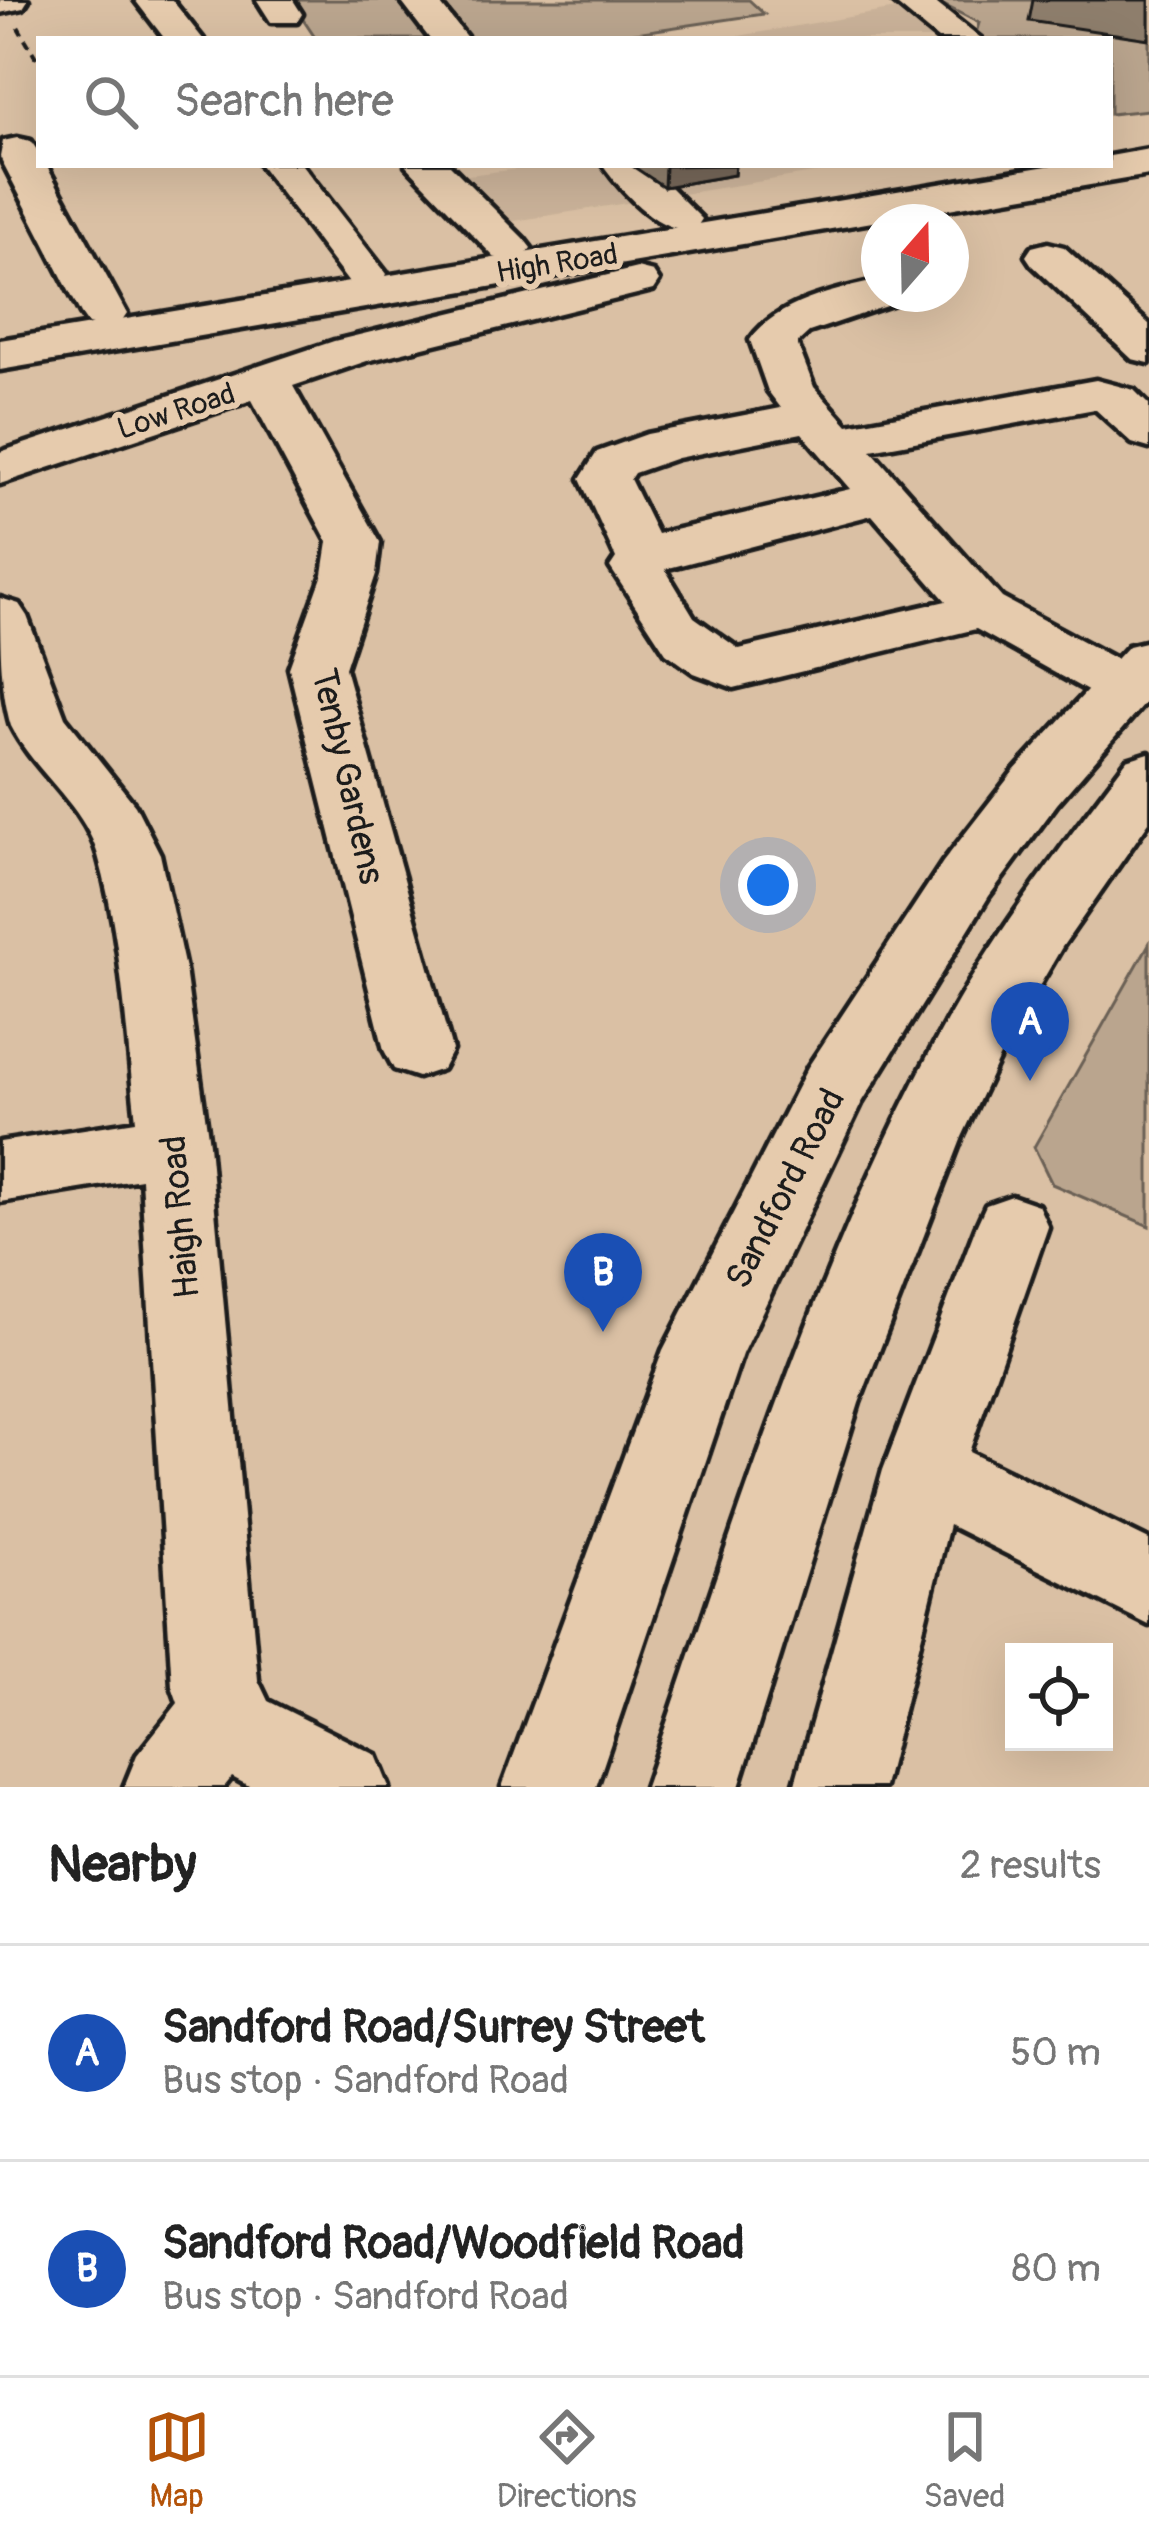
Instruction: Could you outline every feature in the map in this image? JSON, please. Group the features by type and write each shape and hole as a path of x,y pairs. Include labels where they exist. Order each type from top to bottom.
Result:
{"main road":[{"name":"High Road","path":"0,329 365,274 960,168"},
{"name":"High Road","path":"0,355 1030,168"},
{"name":"Sandford Road","path":"549,1787 704,1350 833,1088 966,879 1140,678"},
{"path":"692,1787 818,1403 925,1137 976,1034 1038,929 1149,775"}],"street":[{"path":"0,2 10,0"},
{"path":"154,0 182,36"},
{"path":"418,0 447,36"},
{"path":"909,0 958,36"},
{"path":"17,150 104,314"},
{"path":"283,168 365,274"},
{"path":"431,168 509,248"},
{"path":"627,168 681,219"},
{"path":"1048,256 1149,350"},
{"name":"Low Road","path":"0,469 351,351 637,281"},
{"path":"861,299 793,322 773,340 814,416 983,610 1140,678"},
{"name":"Tenby Gardens","path":"266,381 353,542 353,559 324,633 317,668 418,1050"},
{"path":"642,557 605,479 616,463 665,445 814,416 1096,394 1117,400 1149,433"},
{"path":"886,496 642,557 637,567 695,654 734,669 983,610"},
{"name":"Haigh Road","path":"0,616 38,723 114,820 129,854 152,969 174,1144 215,1686 227,1711"},
{"path":"0,1172 174,1144"},
{"path":"839,1787 923,1469 1012,1227"},
{"path":"923,1469 1149,1584"},
{"path":"169,1787 227,1711 237,1732 344,1787"}],"shaded area":[{"path":"290,0 749,0 764,14 615,36 314,36"},
{"path":"934,0 1149,0 1149,110 1113,114 1113,36 980,36 976,33 979,23"},
{"path":"896,9 930,36 738,36"},
{"path":"526,168 844,168 502,223 452,177"},
{"path":"1149,944 1149,1226 1052,1184 1034,1147"}],"place":[{"name":"Sandford Road/Surrey Street","path":"1030,1081"},
{"name":"Sandford Road/Woodfield Road","path":"603,1332"}]}
